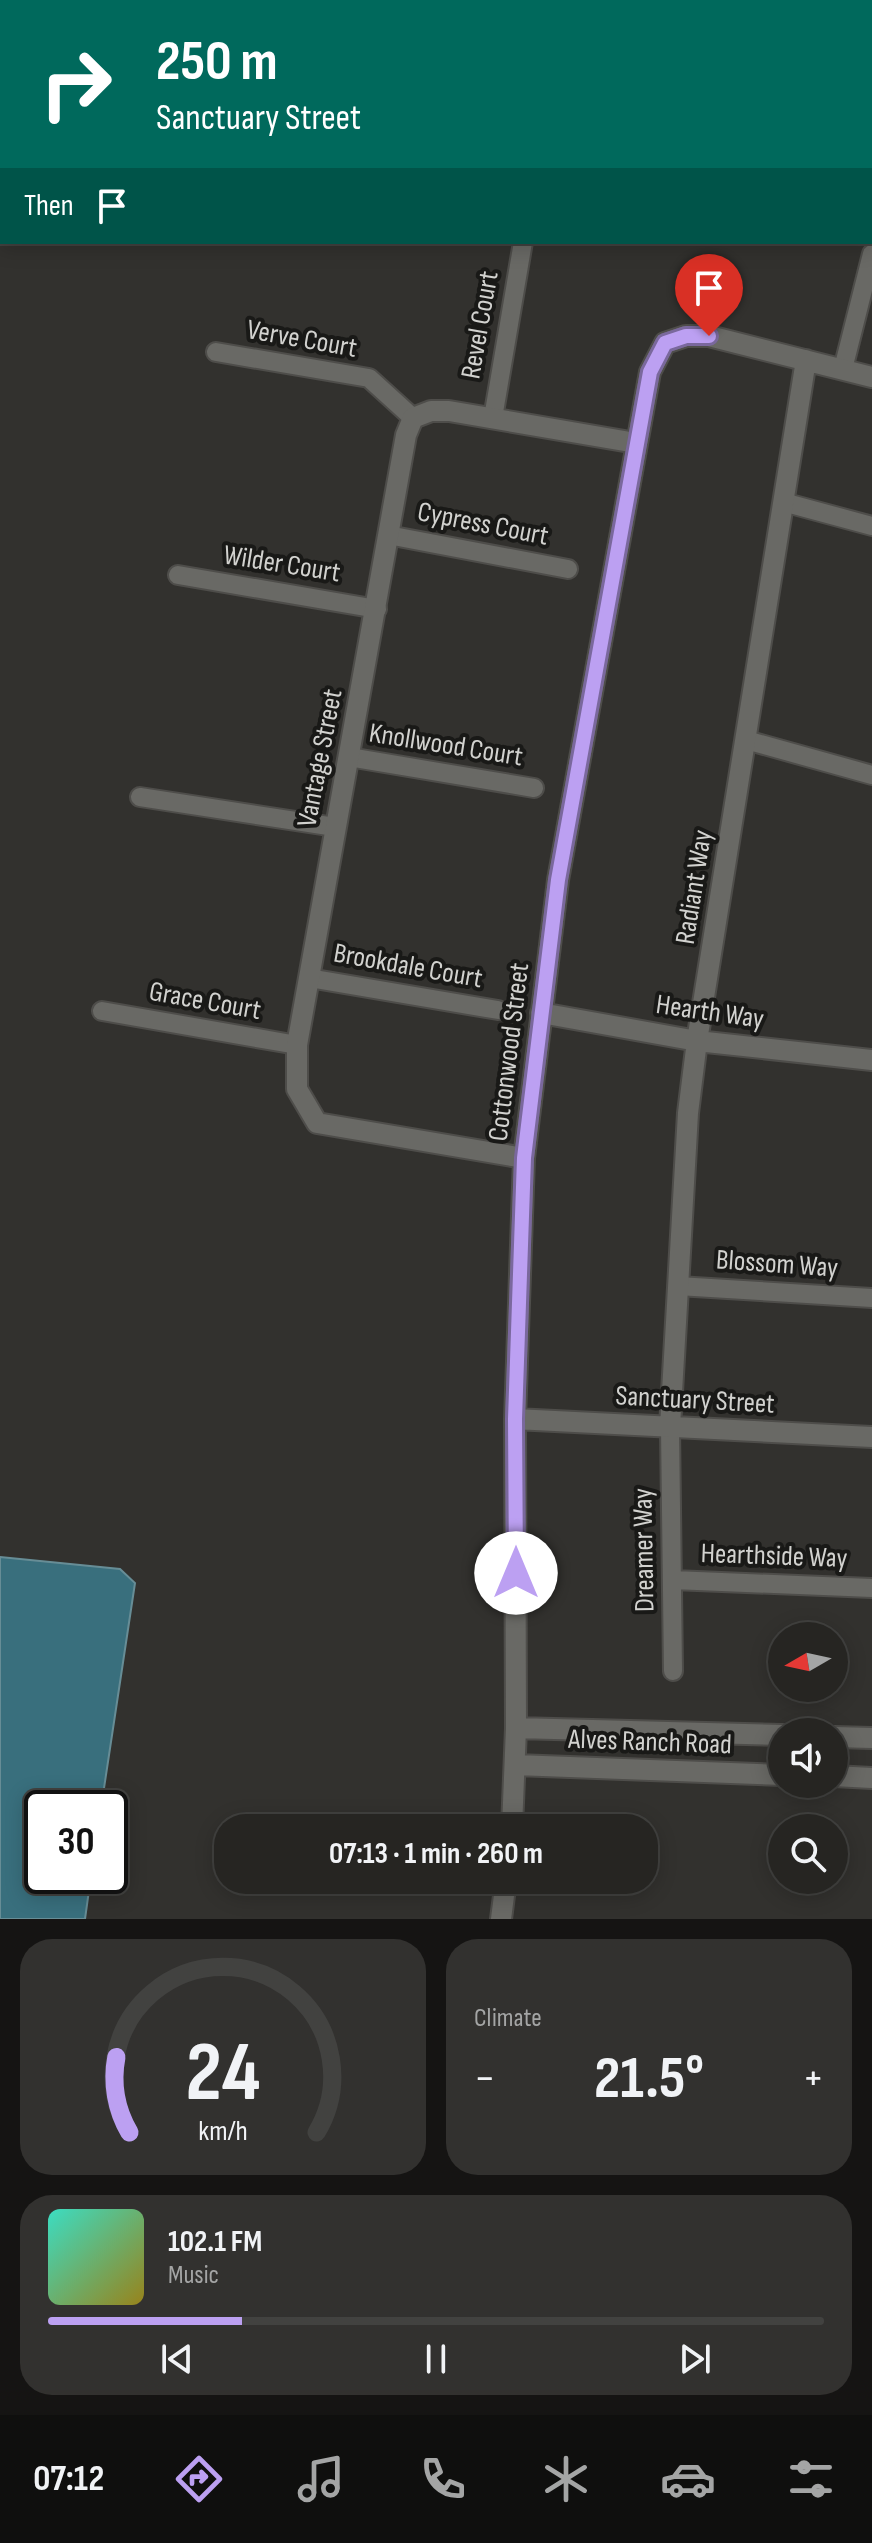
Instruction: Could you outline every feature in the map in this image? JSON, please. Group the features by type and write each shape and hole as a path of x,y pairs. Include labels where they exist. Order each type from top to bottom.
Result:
{"street":[{"name":"Cottonwood Street","path":"513,1814 516,1765 515,1419 524,1158 558,880 650,372 665,343 686,336 709,336 806,360"},
{"path":"806,360 872,377"},
{"name":"Radiant Way","path":"670,1427 688,1113 697,1041 806,360"},
{"path":"413,418 431,411 493,418 636,443"},
{"name":"Vantage Street","path":"413,418 406,435 297,1045 297,1089 317,1123 524,1158"},
{"name":"Hearth Way","path":"541,1013 697,1041 872,1060"},
{"name":"Sanctuary Street","path":"515,1419 872,1437"},
{"name":"Alves Ranch Road","path":"516,1728 768,1735"},
{"path":"848,1737 872,1738"},
{"name":"Alves Ranch Road","path":"516,1765 768,1774"},
{"path":"848,1777 872,1778"},
{"path":"501,1919 504,1894"}],"lane":[{"name":"Revel Court","path":"493,418 523,244"},
{"path":"843,369 872,254"},
{"name":"Verve Court","path":"216,352 369,378 413,418"},
{"path":"783,502 872,526"},
{"name":"Cypress Court","path":"388,535 568,569"},
{"name":"Wilder Court","path":"178,575 377,609"},
{"path":"746,740 872,775"},
{"name":"Knollwood Court","path":"349,757 534,788"},
{"path":"140,797 335,827"},
{"name":"Brookdale Court","path":"309,978 498,1010"},
{"name":"Grace Court","path":"102,1011 297,1045"},
{"name":"Blossom Way","path":"678,1286 872,1298"},
{"name":"Dreamer Way","path":"670,1427 673,1671"},
{"name":"Hearthside Way","path":"673,1580 872,1588"}],"water":[{"path":"0,1557 120,1569 135,1583 104,1790 24,1790 24,1894 88,1894 85,1919 0,1919"}],"route":[{"path":"516,1573 515,1419 524,1158 558,880 650,372 665,343 686,336 709,336"}]}
